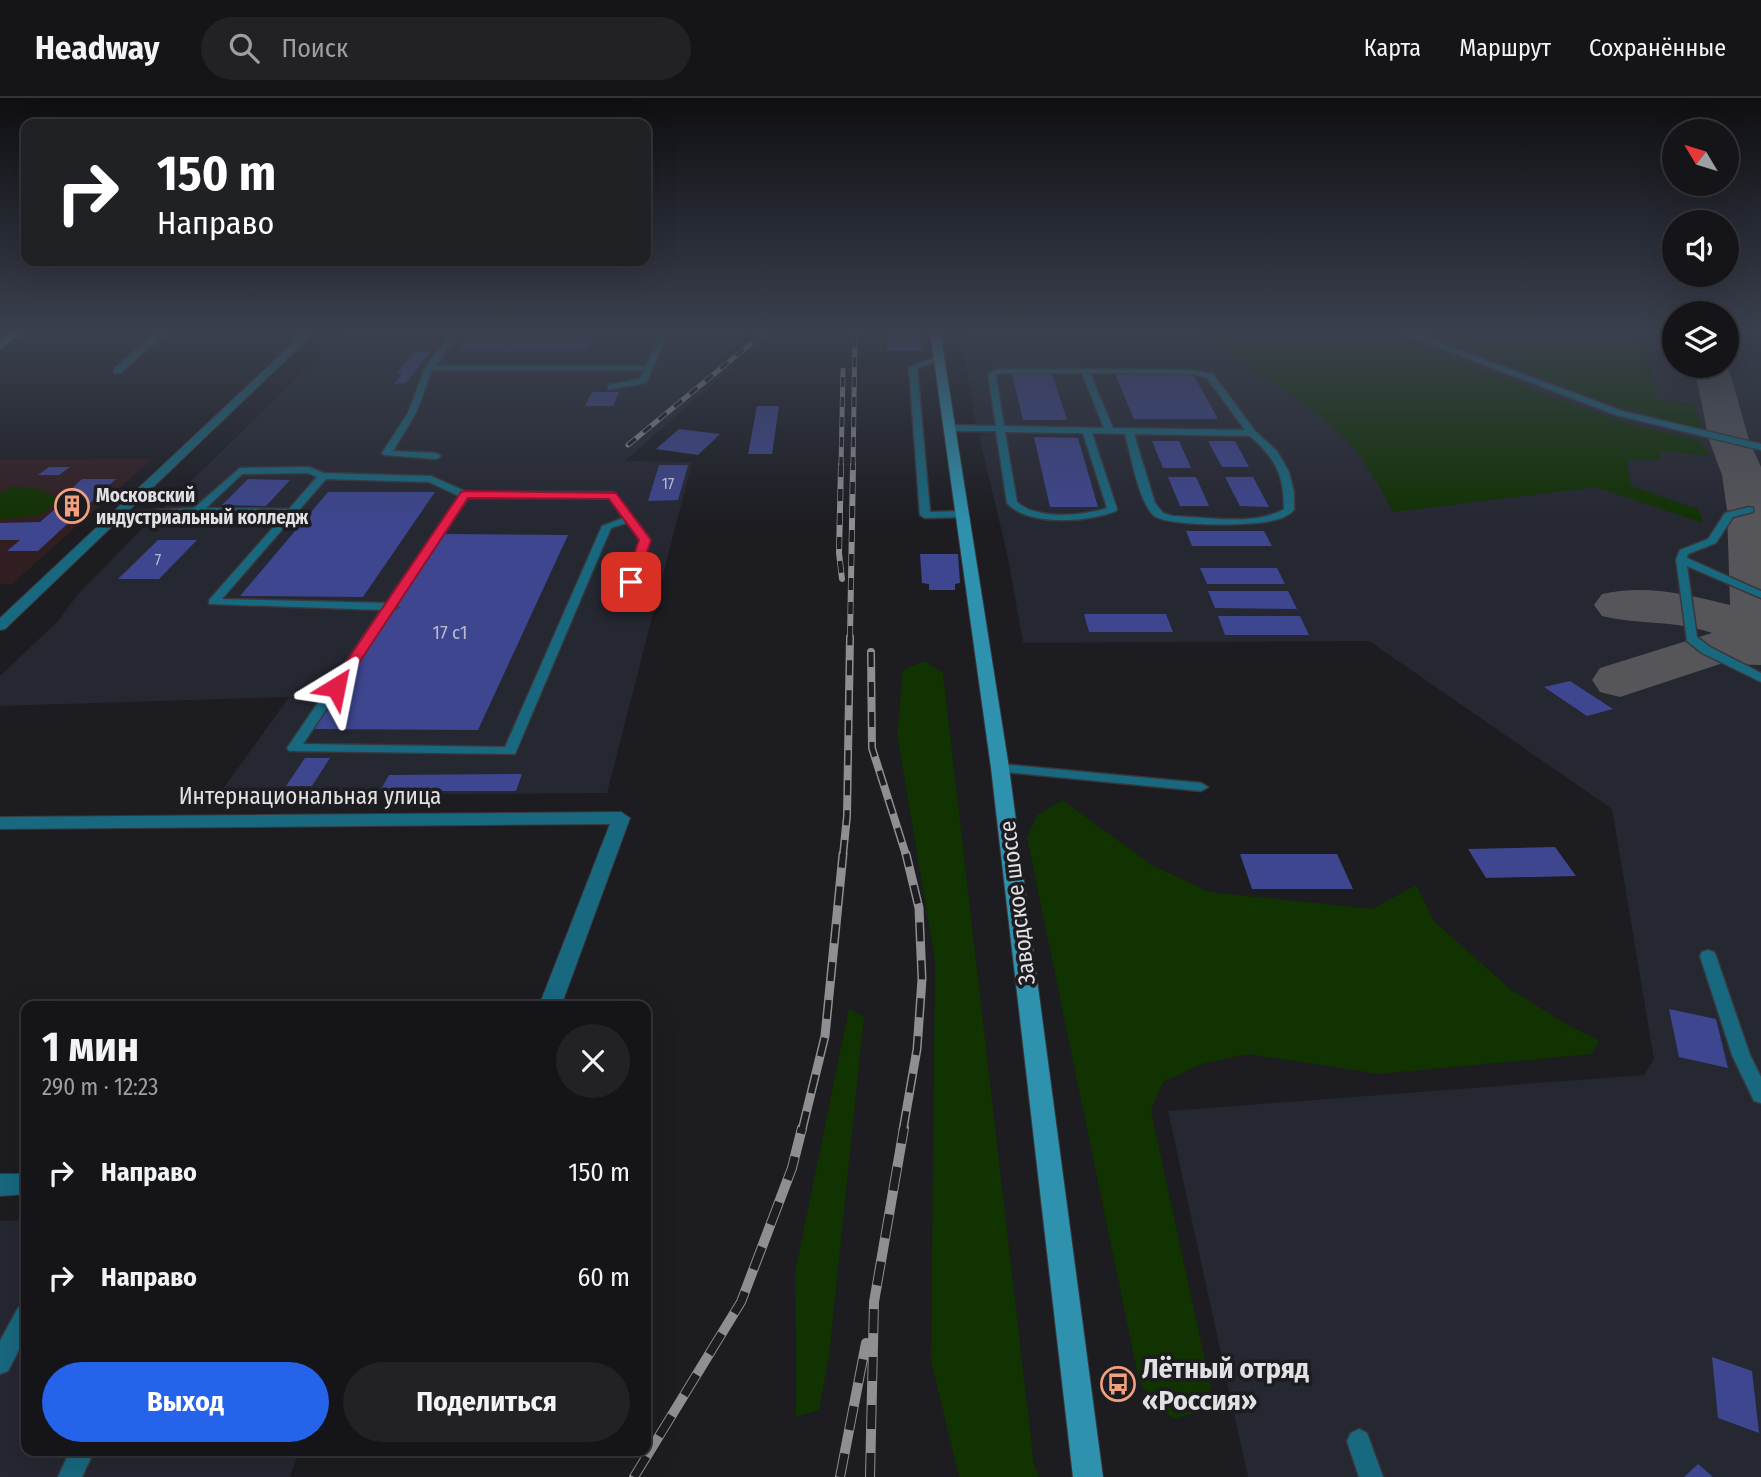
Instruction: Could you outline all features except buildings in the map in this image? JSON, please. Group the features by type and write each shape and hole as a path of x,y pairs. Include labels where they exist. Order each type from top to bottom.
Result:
{"street":[{"path":"0,626 243,395"},
{"name":"Заводское шоссе","path":"945,395 1000,768 1088,1477"},
{"name":"Интернациональная улица","path":"0,823 621,818 552,1001"},
{"path":"0,1185 21,1184"}],"lane":[{"path":"419,395 412,413 387,453 436,456"},
{"path":"915,395 925,515 962,514"},
{"path":"995,395 1012,503 1021,510 1034,514 1102,514 1112,509 1087,431"},
{"path":"1095,395 1110,430"},
{"path":"1129,431 1150,504 1159,515 1172,519 1263,520 1281,516 1289,510 1289,492 1284,472 1272,451 1252,433 1224,395"},
{"path":"1572,395 1619,413 1761,447"},
{"path":"950,428 1252,433"},
{"path":"197,511 240,471 309,470 323,476 431,478 465,495 612,495 645,540 631,582"},
{"path":"323,476 213,602 392,607"},
{"path":"465,495 392,607 294,748 510,751 607,526 629,519"},
{"path":"1749,510 1729,514 1712,541 1684,552 1681,559 1691,638 1706,650 1761,678"},
{"path":"117,515 197,511 291,512"},
{"path":"1681,559 1761,595"},
{"path":"1000,768 1201,787"},
{"path":"1708,956 1741,1055 1761,1096"},
{"path":"0,1363 21,1324"},
{"path":"1359,1441 1371,1477"},
{"path":"70,1477 80,1456"}],"shaded area":[{"path":"279,395 700,395 625,461 692,462 607,793 218,796 289,697 0,706 0,676 58,621 78,594"},
{"path":"971,395 1761,395 1761,1477 1248,1477 1168,1111 1644,1075 1654,1059 1612,809 1369,641 1023,643 1008,558 979,436 983,434 981,427 976,424"},
{"path":"152,459 12,584 0,584 0,460"},
{"path":"21,1220 21,1456 297,1456 290,1477 0,1477 0,1221"}],"green space":[{"path":"1549,395 1637,426 1700,440 1711,456 1658,451 1662,460 1627,459 1631,486 1698,509 1703,523 1596,487 1394,512 1372,474 1346,440 1292,396"},
{"path":"1588,395 1656,395 1657,399 1694,404 1702,429 1616,406"},
{"path":"12,486 39,489 53,496 56,503 39,515 0,519 0,493"},
{"path":"925,661 943,673 1034,1465 1039,1477 959,1477 931,1361 935,961 897,734 903,670"},
{"path":"1062,800 1152,865 1209,892 1372,909 1416,885 1434,921 1510,989 1568,1025 1599,1040 1592,1054 1379,1074 1248,1054 1202,1064 1163,1082 1151,1111 1211,1388 1197,1412 1175,1419 1158,1409 1139,1381 1027,838 1037,815"},
{"path":"849,1008 864,1017 829,1357 819,1410 796,1417 795,1272"}],"taxiway":[{"path":"1719,395 1729,440 1743,475 1749,510 1753,591 1757,615 1761,621"},
{"path":"1620,605 1692,611 1727,620 1761,634"},
{"path":"1620,680 1715,648 1761,649"}],"railway":[{"path":"628,445 688,395"},
{"path":"841,467 842,395"},
{"path":"853,467 854,395"},
{"path":"841,465 839,553 842,579"},
{"path":"850,638 853,465"},
{"path":"843,855 847,816 850,637"},
{"path":"871,652 872,748 906,855"},
{"path":"802,1130 825,1036 843,854"},
{"path":"903,1130 917,1049 922,979 919,908 906,854"},
{"path":"651,1449 741,1302 792,1168 802,1128"},
{"path":"870,1477 874,1302 904,1128"},
{"path":"840,1477 866,1343"},
{"path":"634,1477 647,1456"}],"place":[{"name":"Московский индустриальный колледж","path":"72,506"},
{"name":"Лётный отряд «Россия»","path":"1118,1384"}],"route":[{"path":"336,687 465,495 612,495 645,540 631,582"}]}
